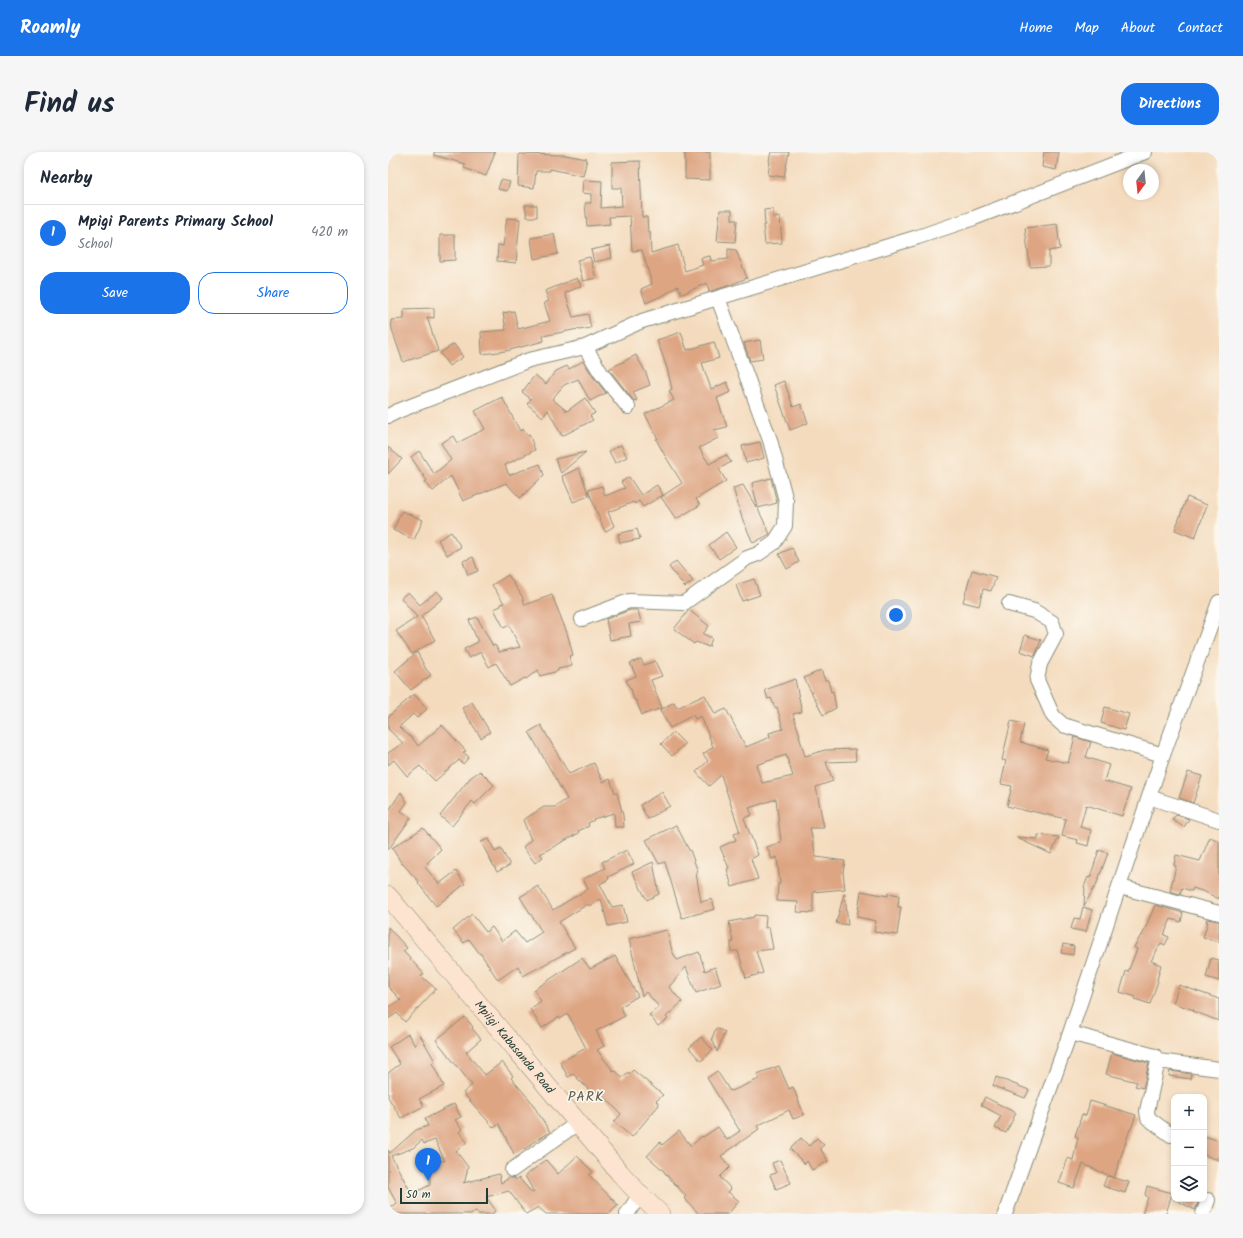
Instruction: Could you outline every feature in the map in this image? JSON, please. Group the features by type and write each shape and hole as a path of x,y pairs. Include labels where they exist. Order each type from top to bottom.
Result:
{"main road":[{"name":"Mpiigi Kabasanda Road","path":"388,896 579,1122 620,1173 660,1214"}],"street":[{"path":"388,416 529,360 585,347 642,321 918,237 981,215 1145,152"},
{"path":"582,619 629,601 684,603 747,558 758,554 774,543 785,526 786,502 770,440 718,298"},
{"path":"585,347 601,373 628,407"},
{"path":"1009,604 1034,611 1052,622 1056,634 1040,664 1037,680 1053,716 1063,724 1163,755"},
{"path":"1005,1214 1070,1033 1163,755 1218,610"},
{"path":"1149,797 1219,820"},
{"path":"1120,887 1219,913"},
{"path":"1070,1033 1155,1056 1158,1062 1147,1111 1148,1118 1171,1135"},
{"path":"1158,1062 1219,1069"},
{"path":"512,1170 579,1122"},
{"path":"627,1214 640,1195"},
{"path":"1203,1214 1208,1200"}],"building":[{"path":"434,152 495,152 486,176 464,168 465,164 434,155"},
{"path":"685,152 710,152 710,180 685,179"},
{"path":"771,152 789,152 784,177 768,175"},
{"path":"1044,152 1059,152 1056,170 1042,167"},
{"path":"519,154 565,155 587,159 583,176 550,169 550,171 536,171 534,188 518,186"},
{"path":"640,161 642,217 647,217 648,232 650,232 651,253 678,245 685,271 703,265 701,258 710,256 711,261 728,259 728,249 736,250 747,278 709,292 707,283 682,294 678,286 664,295 646,303 641,289 652,284 642,250 632,251 630,216 609,217 610,224 587,226 585,203 591,203 591,194 582,193 583,180 602,181 601,208 622,206 621,188 612,188 612,162"},
{"path":"501,180 510,182 507,191 498,189"},
{"path":"525,205 537,205 537,217 527,217"},
{"path":"773,209 773,218 780,217 782,243 765,244 763,225 765,225 764,210"},
{"path":"720,210 732,210 732,220 737,220 735,242 717,241"},
{"path":"507,218 520,219 516,263 497,261 498,245 503,246"},
{"path":"1057,224 1060,249 1049,251 1049,266 1030,267 1025,228"},
{"path":"554,234 558,254 534,259 531,238"},
{"path":"440,235 455,235 455,260 440,261"},
{"path":"610,246 612,258 594,262 591,250"},
{"path":"590,257 596,278 583,281 577,260"},
{"path":"577,278 581,286 565,293 573,317 588,314 591,328 543,336 544,341 506,351 482,354 481,332 506,330 503,313 514,311 518,329 550,321 544,303 549,301 545,291"},
{"path":"434,308 434,318 427,317 438,351 403,362 392,330 391,320 404,319 404,309"},
{"path":"681,332 687,350 714,342 719,358 702,363 711,389 727,382 731,392 717,398 727,427 714,430 718,438 699,448 709,464 726,455 731,462 719,469 726,481 696,499 700,505 676,519 661,497 682,483 664,454 645,414 674,400 669,391 672,389 667,368 657,340"},
{"path":"760,340 763,359 750,361 744,343"},
{"path":"454,344 463,357 449,366 440,353"},
{"path":"636,355 646,373 650,385 633,392 637,400 634,401 609,369"},
{"path":"583,361 606,393 590,401 578,379 564,385 552,399 567,411 585,398 595,413 590,416 593,420 562,436 548,410 543,417 527,404 531,399 522,392 535,375 546,384 556,371 567,366 569,369"},
{"path":"784,381 793,407 801,404 808,423 790,430 774,385"},
{"path":"502,397 520,431 523,429 527,435 529,434 535,450 505,465 509,475 540,464 544,475 520,498 506,483 463,501 451,476 433,491 425,482 427,481 411,457 419,451 434,474 451,460 441,443 453,436 457,443 485,429 475,411"},
{"path":"760,442 764,458 746,463 742,446"},
{"path":"621,445 627,457 615,463 609,451"},
{"path":"388,447 402,459 388,474"},
{"path":"586,452 561,473 555,459"},
{"path":"579,468 589,496 573,502 562,476"},
{"path":"629,477 641,495 657,485 663,495 643,507 639,501 635,504 634,502 608,512 614,526 605,532 588,490 602,486 605,496 625,488 621,482"},
{"path":"771,478 777,503 758,508 752,483"},
{"path":"743,485 757,507 770,534 753,543 742,518 733,488"},
{"path":"1187,497 1207,505 1195,538 1175,530"},
{"path":"402,511 423,520 414,540 393,530"},
{"path":"637,529 640,539 620,543 618,534"},
{"path":"451,532 461,547 447,555 438,540"},
{"path":"726,532 736,547 719,559 709,545"},
{"path":"792,548 799,562 787,569 779,554"},
{"path":"473,557 478,571 468,575 463,561"},
{"path":"676,561 693,581 685,587 669,567"},
{"path":"972,570 996,577 991,591 983,589 979,606 963,602"},
{"path":"508,575 522,596 525,605 552,595 567,633 573,655 569,656 572,666 558,669 558,671 540,676 538,670 526,679 525,678 510,686 496,663 489,667 481,652 469,658 464,649 478,642 469,620 477,617 493,646 495,645 499,652 520,647 509,625 504,628 494,609 504,603 492,585"},
{"path":"754,579 760,595 742,601 736,585"},
{"path":"437,591 443,598 421,616 435,640 412,654 396,631 417,617 401,598 408,592 420,605"},
{"path":"630,610 638,610 641,622 629,624 631,636 610,640 606,619"},
{"path":"689,610 709,626 703,634 712,638 709,647 696,642 694,644 674,629"},
{"path":"1025,635 1041,640 1035,656 1020,651"},
{"path":"417,652 431,675 411,690 395,671"},
{"path":"641,659 644,665 655,661 662,676 651,680 662,708 642,715 626,680 636,676 630,663"},
{"path":"821,670 825,680 828,680 831,692 833,691 836,708 823,715 804,678"},
{"path":"795,679 802,712 793,714 805,756 825,750 855,749 856,761 826,762 833,781 816,787 824,828 810,828 816,857 845,861 843,872 845,889 813,892 813,913 797,912 798,902 777,901 778,884 780,884 777,857 772,859 767,847 781,842 776,799 749,808 752,815 744,818 758,855 751,859 758,879 732,887 727,869 729,868 720,847 736,840 734,834 740,832 721,775 709,786 696,772 708,761 703,754 713,747 701,716 695,719 693,715 670,728 660,710 674,702 677,708 705,695 715,714 726,709 746,747 770,737 769,733 783,729 777,707 775,708 771,698 768,699 765,690","holes":["786,755 793,776 762,783 756,765"]},
{"path":"414,694 427,709 417,718 413,714 399,727 414,740 418,746 442,725 466,751 463,752 469,757 463,764 459,760 435,781 420,766 407,776 394,760 388,765 388,753 403,743 388,729 388,717"},
{"path":"472,702 490,732 481,738 462,708"},
{"path":"1105,707 1129,714 1124,730 1101,723"},
{"path":"1011,721 1024,724 1020,742 1048,750 1045,758 1068,763 1075,737 1091,742 1086,757 1109,765 1104,781 1131,789 1122,816 1086,805 1080,827 1091,830 1088,846 1077,843 1078,840 1062,836 1066,819 1007,806 1012,786 1001,784 1006,761 1002,760"},
{"path":"541,725 569,774 594,763 603,782 610,779 615,793 617,793 623,815 624,827 615,827 614,813 593,819 594,820 588,823 589,826 578,831 579,833 540,854 543,857 535,863 523,847 531,840 523,820 544,807 555,807 567,799 529,732"},
{"path":"673,732 685,744 672,756 661,744"},
{"path":"480,771 494,785 475,804 472,801 452,826 440,816 470,778"},
{"path":"1188,772 1202,776 1193,803 1179,798"},
{"path":"401,792 407,802 401,811 411,818 388,850 388,812"},
{"path":"662,792 670,806 648,819 640,805"},
{"path":"1176,815 1189,819 1184,827 1172,820"},
{"path":"676,825 690,850 698,872 696,873 701,902 712,899 715,909 682,918 665,862 659,864 646,840"},
{"path":"423,828 441,849 425,867 439,884 456,871 465,884 436,906 418,883 419,882 402,864 392,848"},
{"path":"1038,835 1059,837 1051,854 1017,838 1038,839"},
{"path":"1210,837 1219,841 1219,899 1193,888 1192,891 1182,888 1180,894 1170,891 1176,866 1174,865 1176,855 1200,861"},
{"path":"489,839 495,852 501,849 510,865 497,872 481,842"},
{"path":"627,850 634,864 608,877 609,879 600,884 612,907 623,905 627,922 608,926 601,899 589,906 588,904 559,922 575,948 523,976 518,966 498,980 469,939 464,943 453,930 472,914 486,932 492,927 502,941 515,931 525,943 542,932 520,897 538,886 553,910 588,889 583,879 605,868 602,862"},
{"path":"1099,850 1108,853 1095,888 1084,906 1084,887 1088,877 1090,878"},
{"path":"653,862 659,894 647,900 632,872"},
{"path":"861,891 888,896 888,893 899,895 898,907 901,907 897,935 874,932 876,921 857,917"},
{"path":"845,894 848,925 836,923"},
{"path":"1155,905 1183,913 1181,922 1171,919 1164,935 1169,937 1165,945 1161,943 1151,961 1161,965 1158,981 1150,1004 1135,999 1136,997 1120,992 1126,971 1128,972 1137,949 1134,947 1141,935 1142,936"},
{"path":"1083,907 1092,910 1086,932 1071,929 1074,918 1080,919"},
{"path":"754,915 766,916 765,928 769,927 773,949 756,951 763,973 746,978 738,951 731,951 731,942 733,942 729,922 754,917"},
{"path":"1207,919 1219,921 1219,942 1203,937 1208,922 1206,922"},
{"path":"388,927 407,948 403,951 424,974 421,976 436,989 405,1022 397,1013 388,1019 388,1007 401,1000 388,987"},
{"path":"667,930 672,951 677,960 699,952 705,971 715,967 721,984 696,993 686,967 669,987 682,1002 666,1017 668,1019 658,1026 649,1015 659,1007 646,992 642,996 629,939"},
{"path":"1063,944 1074,946 1073,955 1061,953"},
{"path":"615,956 638,996 620,1007 625,1016 596,1031 604,1046 597,1050 614,1072 616,1071 622,1078 628,1072 629,1074 633,1070 663,1095 656,1101 659,1105 632,1137 614,1122 621,1114 598,1090 593,1094 573,1074 568,1077 560,1062 586,1048 568,1014 560,1019 559,1017 542,1028 530,1009 541,1001 534,990 582,958 590,969"},
{"path":"1211,958 1219,960 1219,981 1206,977"},
{"path":"1179,985 1219,999 1219,1021 1173,1003"},
{"path":"465,1017 481,1039 466,1052 485,1075 502,1062 513,1076 511,1078 530,1100 550,1132 514,1154 499,1124 494,1128 463,1093 472,1085 436,1040"},
{"path":"716,1028 725,1032 717,1052 712,1038"},
{"path":"408,1034 415,1046 420,1035 435,1061 432,1063 444,1086 419,1099 424,1106 401,1118 388,1097 388,1073 400,1064 389,1047"},
{"path":"701,1037 713,1050 701,1061 689,1048"},
{"path":"1112,1053 1149,1063 1143,1088 1135,1086 1137,1082 1106,1074"},
{"path":"779,1066 789,1089 793,1087 804,1115 793,1119 789,1110 757,1126 759,1129 721,1156 730,1167 720,1177 731,1189 728,1192 739,1201 728,1214 699,1214 684,1198 686,1196 664,1171 647,1156 660,1142 662,1145 679,1131 691,1146 702,1136 703,1137 718,1127 727,1140 740,1131 707,1078 717,1071 730,1091 732,1091 759,1079 757,1074"},
{"path":"1170,1071 1191,1074 1190,1079 1169,1076"},
{"path":"996,1077 1029,1090 1025,1098 993,1086"},
{"path":"985,1097 1016,1113 1006,1133 995,1128 1001,1116 981,1105"},
{"path":"1090,1101 1136,1115 1114,1178 1083,1164 1074,1188 1059,1183 1068,1158 1073,1160 1078,1137 1075,1136 1082,1114 1086,1116"},
{"path":"454,1104 461,1117 455,1120 462,1129 459,1132 467,1142 456,1151 468,1167 465,1181 463,1183 499,1174 501,1183 509,1178 514,1178 516,1180 519,1178 532,1193 534,1192 525,1176 546,1160 558,1174 577,1156 593,1172 589,1175 618,1205 609,1214 546,1214 538,1207 526,1214 509,1191 486,1197 496,1211 491,1214 478,1214 476,1211 470,1214 388,1214 388,1207 397,1204 388,1187 388,1150 390,1153 416,1130 428,1126 425,1119","holes":["422,1140 424,1144 435,1140 445,1161 430,1160 430,1185 412,1194 391,1156 413,1148"]},
{"path":"1207,1137 1219,1141 1219,1160 1207,1156"},
{"path":"801,1138 809,1146 817,1138 824,1145 820,1148 828,1161 812,1170 807,1161 805,1164 790,1149"},
{"path":"780,1160 791,1183 776,1189 770,1175 776,1173 772,1163"},
{"path":"1107,1176 1129,1182 1125,1193 1103,1186"},
{"path":"1147,1186 1171,1193 1166,1214 1142,1214 1148,1197 1145,1195"},
{"path":"1180,1202 1198,1202 1195,1210"}],"place":[{"name":"Mpigi Parents Primary School","path":"428,1181"}],"district":[{"name":"PARK","path":"586,1097"}]}
